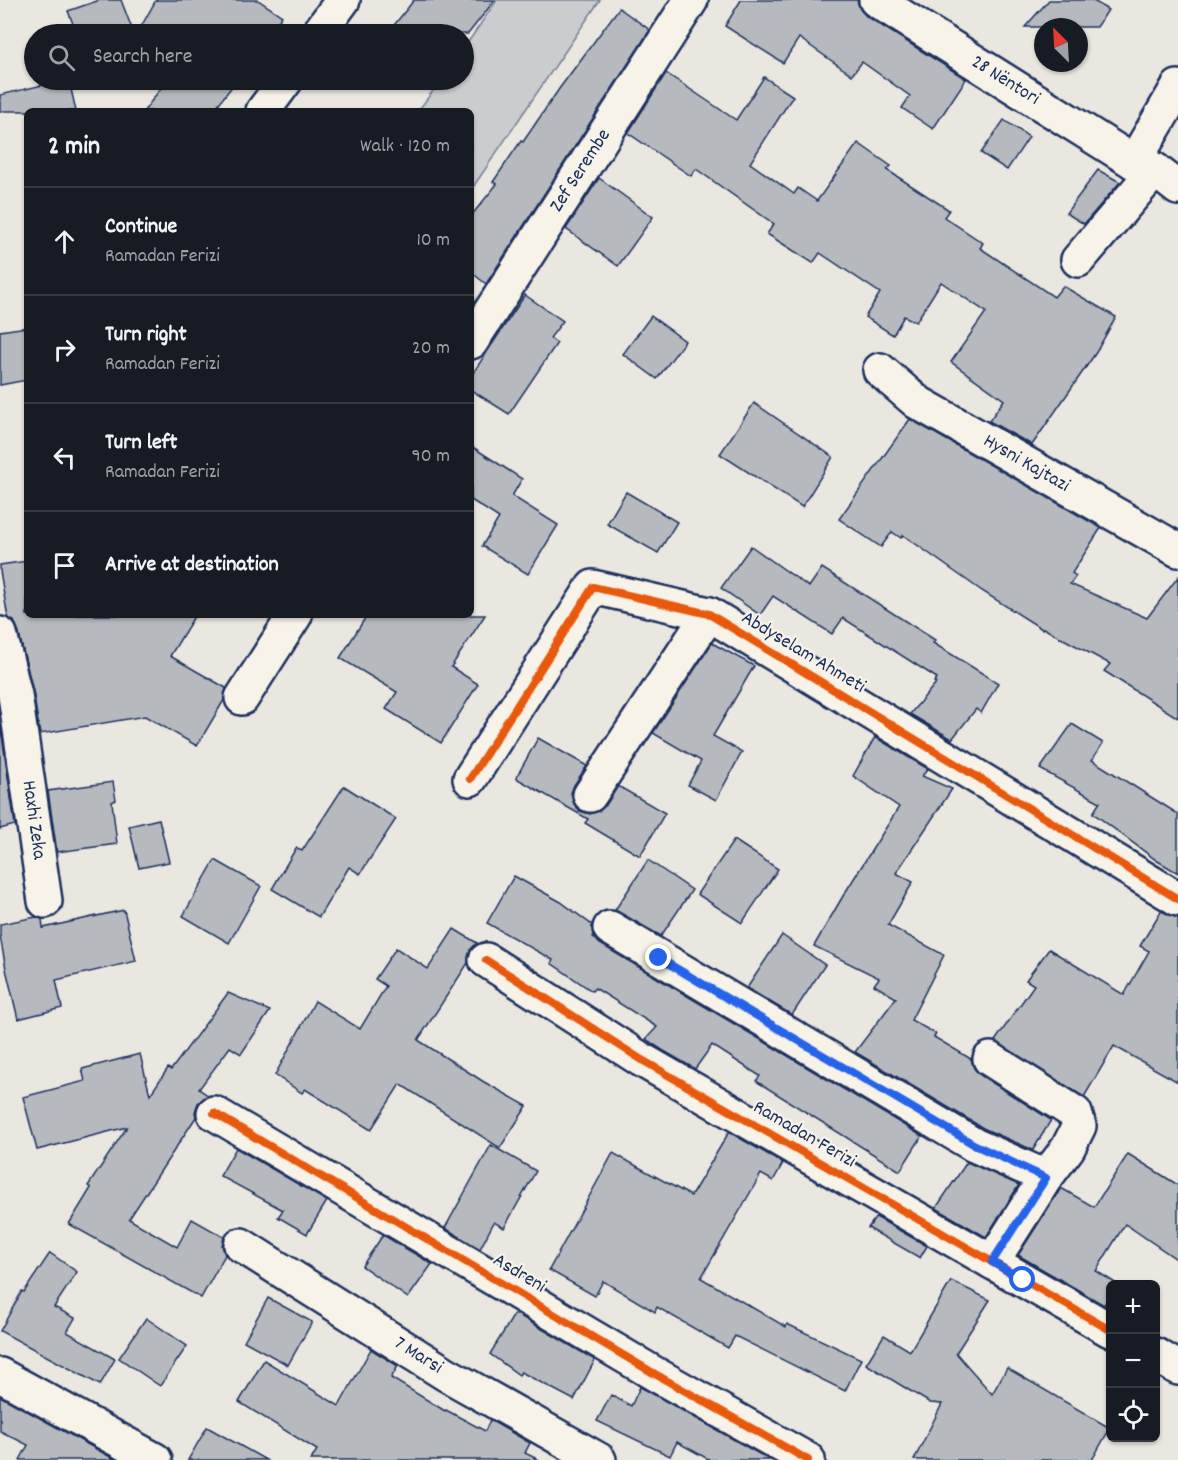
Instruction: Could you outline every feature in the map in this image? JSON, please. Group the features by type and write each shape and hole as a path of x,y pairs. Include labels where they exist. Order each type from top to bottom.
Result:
{"street":[{"path":"325,24 343,0"},
{"name":"Zef Serembe","path":"474,337 691,0"},
{"name":"28 Nëntori","path":"876,0 1156,173"},
{"path":"1077,260 1156,173 1178,87"},
{"path":"265,108 279,90"},
{"name":"Hysni Kajtazi","path":"880,370 918,402 1178,550"},
{"name":"Abdyselam Ahmeti","path":"470,779 593,587 709,614 1178,899"},
{"path":"590,795 709,614"},
{"path":"242,698 293,618"},
{"name":"Haxhi Zeka","path":"0,634 15,695 45,901"},
{"path":"610,928 975,1145 1046,1178"},
{"name":"Ramadan Ferizi","path":"486,960 642,1060 1106,1328"},
{"path":"990,1059 1075,1113 1079,1126 1068,1148 992,1262"},
{"name":"Asdreni","path":"214,1113 645,1368 808,1460"},
{"name":"7 Marsi","path":"241,1245 446,1374 599,1460"},
{"path":"1160,1358 1178,1368"},
{"path":"0,1375 155,1460"}],"shaded area":[{"path":"497,0 600,0 474,186 474,108 420,108 434,90 474,90 474,33"}],"building":[{"path":"100,0 121,0 130,24 73,24 68,11"},
{"path":"156,0 258,0 282,16 276,24 143,24"},
{"path":"414,0 495,0 474,26 474,24 395,24"},
{"path":"741,0 857,0 866,16 966,79 933,129 902,108 910,96 862,62 852,75 799,38 783,63 725,26"},
{"path":"1049,0 1092,0 1108,10 1097,27 1088,27 1088,18 1034,18 1034,27 1025,27"},
{"path":"619,8 650,30 486,284 474,274 474,212 497,184 493,182"},
{"path":"666,73 736,120 764,77 793,96 750,163 794,194 798,188 817,201 858,143 891,166 887,170 949,210 944,217 983,243 980,248 1054,297 1063,286 1116,317 1095,354 1032,445 989,421 1004,400 951,362 986,312 941,282 916,322 904,316 893,335 865,317 880,293 820,253 813,263 767,234 774,224 696,169 691,176 628,133"},
{"path":"24,89 71,90 75,108 24,108 24,111 0,111 0,95"},
{"path":"160,90 229,90 215,108 146,108"},
{"path":"1004,120 1029,137 1007,170 981,153"},
{"path":"1098,170 1120,182 1084,224 1066,213"},
{"path":"599,178 653,217 618,266 566,229"},
{"path":"525,295 563,321 550,338 557,343 509,414 474,392 474,372"},
{"path":"651,316 685,341 657,379 623,354"},
{"path":"24,327 24,381 0,385 0,331"},
{"path":"754,403 833,457 802,507 720,454"},
{"path":"910,419 1101,528 1072,573 1076,576 1070,584 1147,618 1178,577 1178,718 1104,671 1110,664 1042,629 982,591 903,535 901,538 892,532 881,547 839,519"},
{"path":"474,448 522,479 512,496 558,525 528,574 482,546 499,518 474,502"},
{"path":"626,492 677,522 658,553 607,524"},
{"path":"751,546 809,587 822,568 935,640 933,643 998,683 981,713 976,709 952,739 910,714 936,683 934,682 937,678 843,618 832,634 773,596 760,615 721,588"},
{"path":"24,561 24,618 193,618 170,656 226,688 224,700 197,746 145,716 40,734 33,691 18,630 14,621 8,618 0,565"},
{"path":"474,615 485,615 451,667 478,684 441,743 386,709 397,692 340,658 365,618 474,618"},
{"path":"712,643 754,666 713,736 742,752 716,800 688,785 701,761 653,733"},
{"path":"0,722 15,825 0,829"},
{"path":"1072,724 1103,743 1092,760 1178,814 1178,873 1156,860 1093,813 1100,802 1040,769"},
{"path":"875,737 928,769 922,776 952,789 896,873 913,882 888,925 944,955 911,1020 936,1034 934,1037 971,1059 980,1075 1051,1120 1033,1150 983,1128 855,1052 896,998 874,985 879,978 814,946 899,807 853,776"},
{"path":"538,738 587,766 571,793 574,804 580,811 590,814 599,811 606,805 618,786 665,813 640,856 585,823 588,819 516,778"},
{"path":"113,782 116,800 112,802 117,844 57,852 48,791"},
{"path":"344,786 396,819 360,874 349,867 319,917 272,889 296,848 302,851"},
{"path":"159,819 169,862 139,868 129,826"},
{"path":"734,840 778,869 742,923 697,894"},
{"path":"215,860 261,886 229,943 183,916"},
{"path":"648,860 692,890 661,936 615,910"},
{"path":"514,876 561,902 592,925 593,937 600,944 922,1136 900,1171 756,1081 760,1076 712,1045 695,1069 664,1051 646,1039 657,1027 595,988 592,991 551,963 553,960 487,923"},
{"path":"124,910 136,961 56,980 62,1008 18,1019 6,969 0,924 36,917 42,919 43,928"},
{"path":"1161,911 1178,918 1178,1082 1114,1046 1084,1097 995,1041 1034,985 1026,980 1049,949 1124,995 1149,951 1140,946"},
{"path":"454,929 477,943 470,950 468,963 418,1040 527,1106 500,1148 400,1084 371,1130 305,1089 302,1093 275,1075 315,1001 360,1029 386,986 375,979 396,948 428,969"},
{"path":"782,935 825,965 792,1015 747,988"},
{"path":"228,993 270,1011 241,1054 230,1047 199,1089 209,1096 198,1103 196,1117 129,1219 177,1247 192,1219 224,1237 222,1245 225,1255 201,1298 69,1224 91,1188 88,1186 127,1127 37,1150 23,1097 85,1081 82,1069 140,1054 150,1095 168,1068 171,1070"},
{"path":"729,1132 783,1163 773,1181 761,1174 701,1278 786,1327 787,1324 861,1359 845,1391 735,1336 728,1348 657,1307 655,1312 603,1281 595,1296 549,1270 613,1153 691,1196"},
{"path":"491,1145 536,1171 504,1228 494,1222 480,1249 445,1228"},
{"path":"236,1148 327,1201 307,1234 278,1217 283,1210 220,1176"},
{"path":"1128,1154 1178,1185 1178,1260 1125,1224 1096,1271 1111,1280 1106,1280 1104,1305 1018,1255 1061,1188 1094,1207"},
{"path":"967,1162 1019,1185 986,1237 936,1208"},
{"path":"876,1217 927,1246 920,1258 868,1228"},
{"path":"383,1235 432,1264 408,1298 362,1266"},
{"path":"50,1253 77,1272 54,1307 75,1318 67,1332 115,1359 100,1385 0,1331 22,1291 24,1292"},
{"path":"951,1281 990,1300 956,1353 992,1394 1007,1368 1106,1426 1106,1435 1092,1460 914,1460 942,1404 930,1403 866,1364 884,1335 910,1351"},
{"path":"268,1298 312,1322 288,1365 244,1341"},
{"path":"515,1313 595,1360 574,1400 521,1372 519,1375 490,1354"},
{"path":"146,1318 187,1346 160,1386 119,1358"},
{"path":"371,1349 398,1366 391,1378 445,1411 485,1431 490,1420 530,1443 525,1453 539,1460 311,1460 317,1450 239,1402 264,1360 339,1406"},
{"path":"640,1387 770,1460 710,1460 677,1442 670,1456 597,1421 611,1395 631,1406"},
{"path":"0,1396 116,1460 20,1460 28,1445 0,1431"},
{"path":"207,1427 266,1460 188,1460"}],"cycle path":[{"path":"470,779 593,587 709,614 1178,899"},
{"path":"486,960 642,1060 1106,1328"},
{"path":"214,1113 655,1374 808,1460"}],"route":[{"path":"659,958 975,1145 1046,1178 992,1262 1023,1280"}]}
